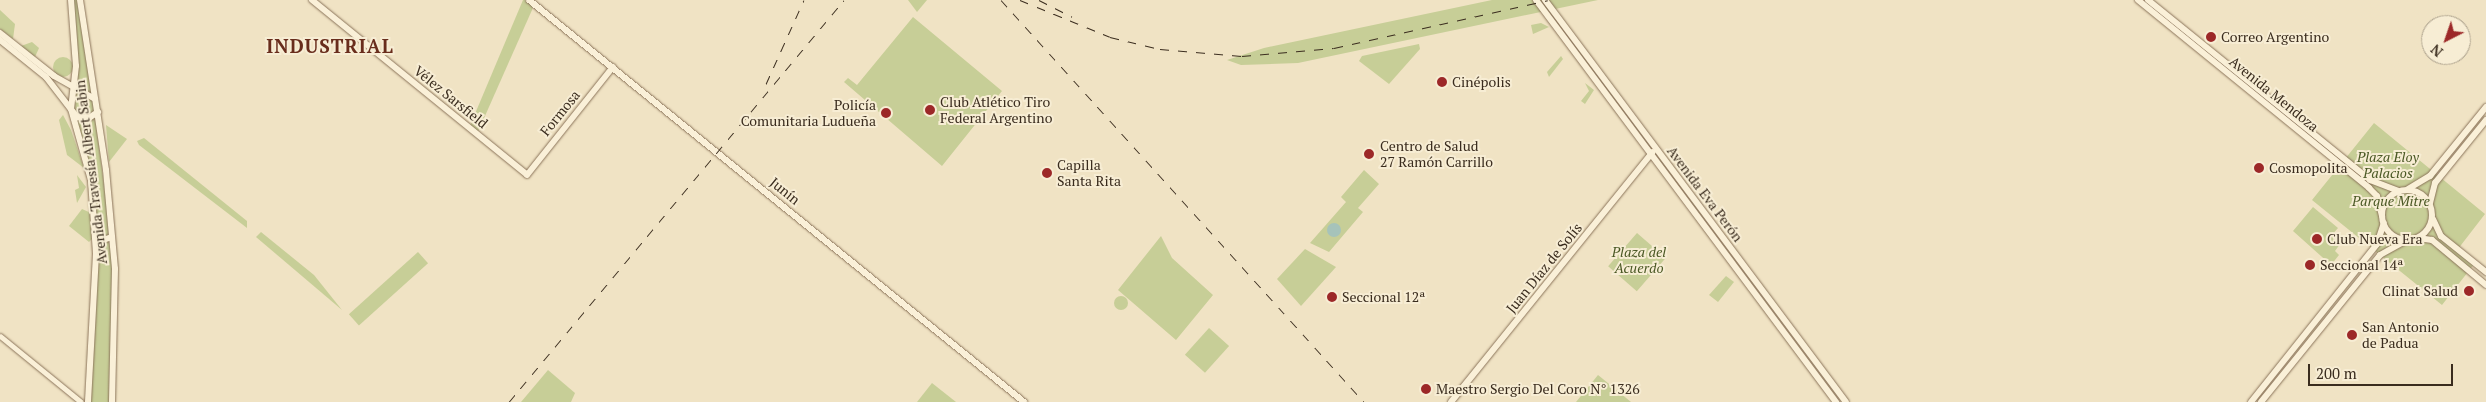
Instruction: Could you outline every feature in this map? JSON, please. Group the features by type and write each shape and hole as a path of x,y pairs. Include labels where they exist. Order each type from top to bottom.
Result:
{"main road":[{"name":"Avenida Travesía Albert Sabin","path":"71,0 76,66 71,109 92,180 95,233 88,402"},
{"name":"Avenida Travesía Albert Sabin","path":"80,0 98,112 116,269 112,402"},
{"name":"Vélez Sarsfield","path":"312,0 526,175"},
{"name":"Junín","path":"529,0 1024,402"},
{"name":"Avenida Eva Perón","path":"1536,0 1836,402"},
{"name":"Avenida Eva Perón","path":"1545,0 1846,402"},
{"name":"Avenida Mendoza","path":"2138,0 2369,188 2377,196 2383,220"},
{"name":"Avenida Mendoza","path":"2148,0 2370,180 2398,191"},
{"path":"0,33 54,76 85,91 96,103"},
{"path":"0,40 46,77 80,118 98,112"},
{"name":"Formosa","path":"526,175 613,68"},
{"path":"71,99 85,91"},
{"path":"2407,190 2430,176 2486,107"},
{"path":"2486,120 2435,183 2430,204 2432,215 2441,236 2486,272"},
{"name":"Juan Díaz de Solís","path":"1451,402 1656,149"},
{"path":"2251,402 2377,244 2386,201 2398,191 2407,190 2420,193 2430,204"},
{"path":"2418,238 2428,228 2432,215"},
{"path":"2383,220 2393,235 2407,240"},
{"path":"95,233 103,240 112,237"},
{"path":"2261,402 2386,248 2418,238 2432,240 2486,285"}],"street":[{"path":"0,336 81,402"}],"green space":[{"path":"71,0 80,0 115,269 112,402 88,402 96,254 93,190 73,119"},
{"path":"523,0 534,0 532,10 477,134 469,128"},
{"path":"908,0 927,0 917,12"},
{"path":"1492,0 1598,0 1298,63 1241,65 1227,60 1264,48"},
{"path":"0,10 15,24 13,39 0,29"},
{"name":"Club Atlético Tiro Federal Argentino","path":"913,17 1002,91 942,166 844,82 848,78 857,85"},
{"path":"1541,23 1549,27 1533,34 1531,25"},
{"path":"32,42 39,48 35,57 21,46"},
{"path":"1419,44 1420,49 1389,84 1359,61 1362,56"},
{"path":"1561,56 1563,59 1549,77 1547,72"},
{"path":"59,57 67,57 73,63 73,71 67,77 59,77 53,71 53,63"},
{"path":"1585,83 1594,90 1585,104 1581,101 1589,91"},
{"path":"63,115 71,130 84,168 67,155 59,120"},
{"name":"Parque Mitre","path":"2374,123 2485,214 2458,249 2475,263 2442,305 2312,200"},
{"path":"106,125 127,139 109,162"},
{"path":"144,138 247,221 247,228 139,145 137,141"},
{"path":"1364,170 1379,184 1358,208 1363,212 1329,252 1310,243 1346,202 1341,197"},
{"path":"77,175 86,187 77,203 75,190 79,188"},
{"name":"Club Nueva Era","path":"2313,207 2338,228 2331,236 2340,244 2335,251 2339,255 2331,265 2293,231"},
{"path":"82,209 91,213 93,238 89,242 69,226"},
{"path":"261,232 314,275 342,310 256,237"},
{"name":"Plaza del Acuerdo","path":"1637,233 1666,258 1637,291 1608,266"},
{"path":"1161,236 1172,258 1213,295 1176,340 1118,290"},
{"path":"1305,249 1336,267 1301,306 1277,279"},
{"path":"418,252 428,263 359,325 349,314"},
{"path":"1726,276 1734,282 1718,302 1709,295"},
{"path":"1118,296 1124,296 1128,303 1124,310 1118,310 1114,306 1114,300"},
{"path":"1209,328 1229,346 1205,373 1185,355"},
{"path":"548,370 575,393 571,402 521,402"},
{"path":"1598,375 1603,379 1631,402 1576,402"},
{"path":"932,383 956,402 917,402"}],"water":[{"path":"1334,223 1339,225 1341,230 1339,235 1334,237 1329,235 1327,230 1329,225"}],"railway":[{"path":"766,84 804,0"},
{"path":"509,402 844,0"},
{"path":"1001,0 1364,402"},
{"path":"1020,0 1110,37 1160,49 1242,56 1334,48 1548,0"},
{"path":"1039,0 1072,17"}],"place":[{"name":"Correo Argentino","path":"2211,37"},
{"name":"Cinépolis","path":"1442,82"},
{"name":"Club Atlético Tiro Federal Argentino","path":"930,110"},
{"name":"Policía Comunitaria Ludueña","path":"886,113"},
{"name":"Centro de Salud 27 Ramón Carrillo","path":"1369,154"},
{"name":"Cosmopolita","path":"2259,168"},
{"name":"Capilla Santa Rita","path":"1047,173"},
{"name":"Club Nueva Era","path":"2317,239"},
{"name":"Seccional 14ª","path":"2310,265"},
{"name":"Clinat Salud","path":"2469,291"},
{"name":"Seccional 12ª","path":"1332,297"},
{"name":"San Antonio de Padua","path":"2352,335"},
{"name":"Maestro Sergio Del Coro N° 1326","path":"1426,389"}],"district":[{"name":"INDUSTRIAL","path":"330,46"}],"park label":[{"name":"Plaza Eloy Palacios","path":"2388,166"}]}
